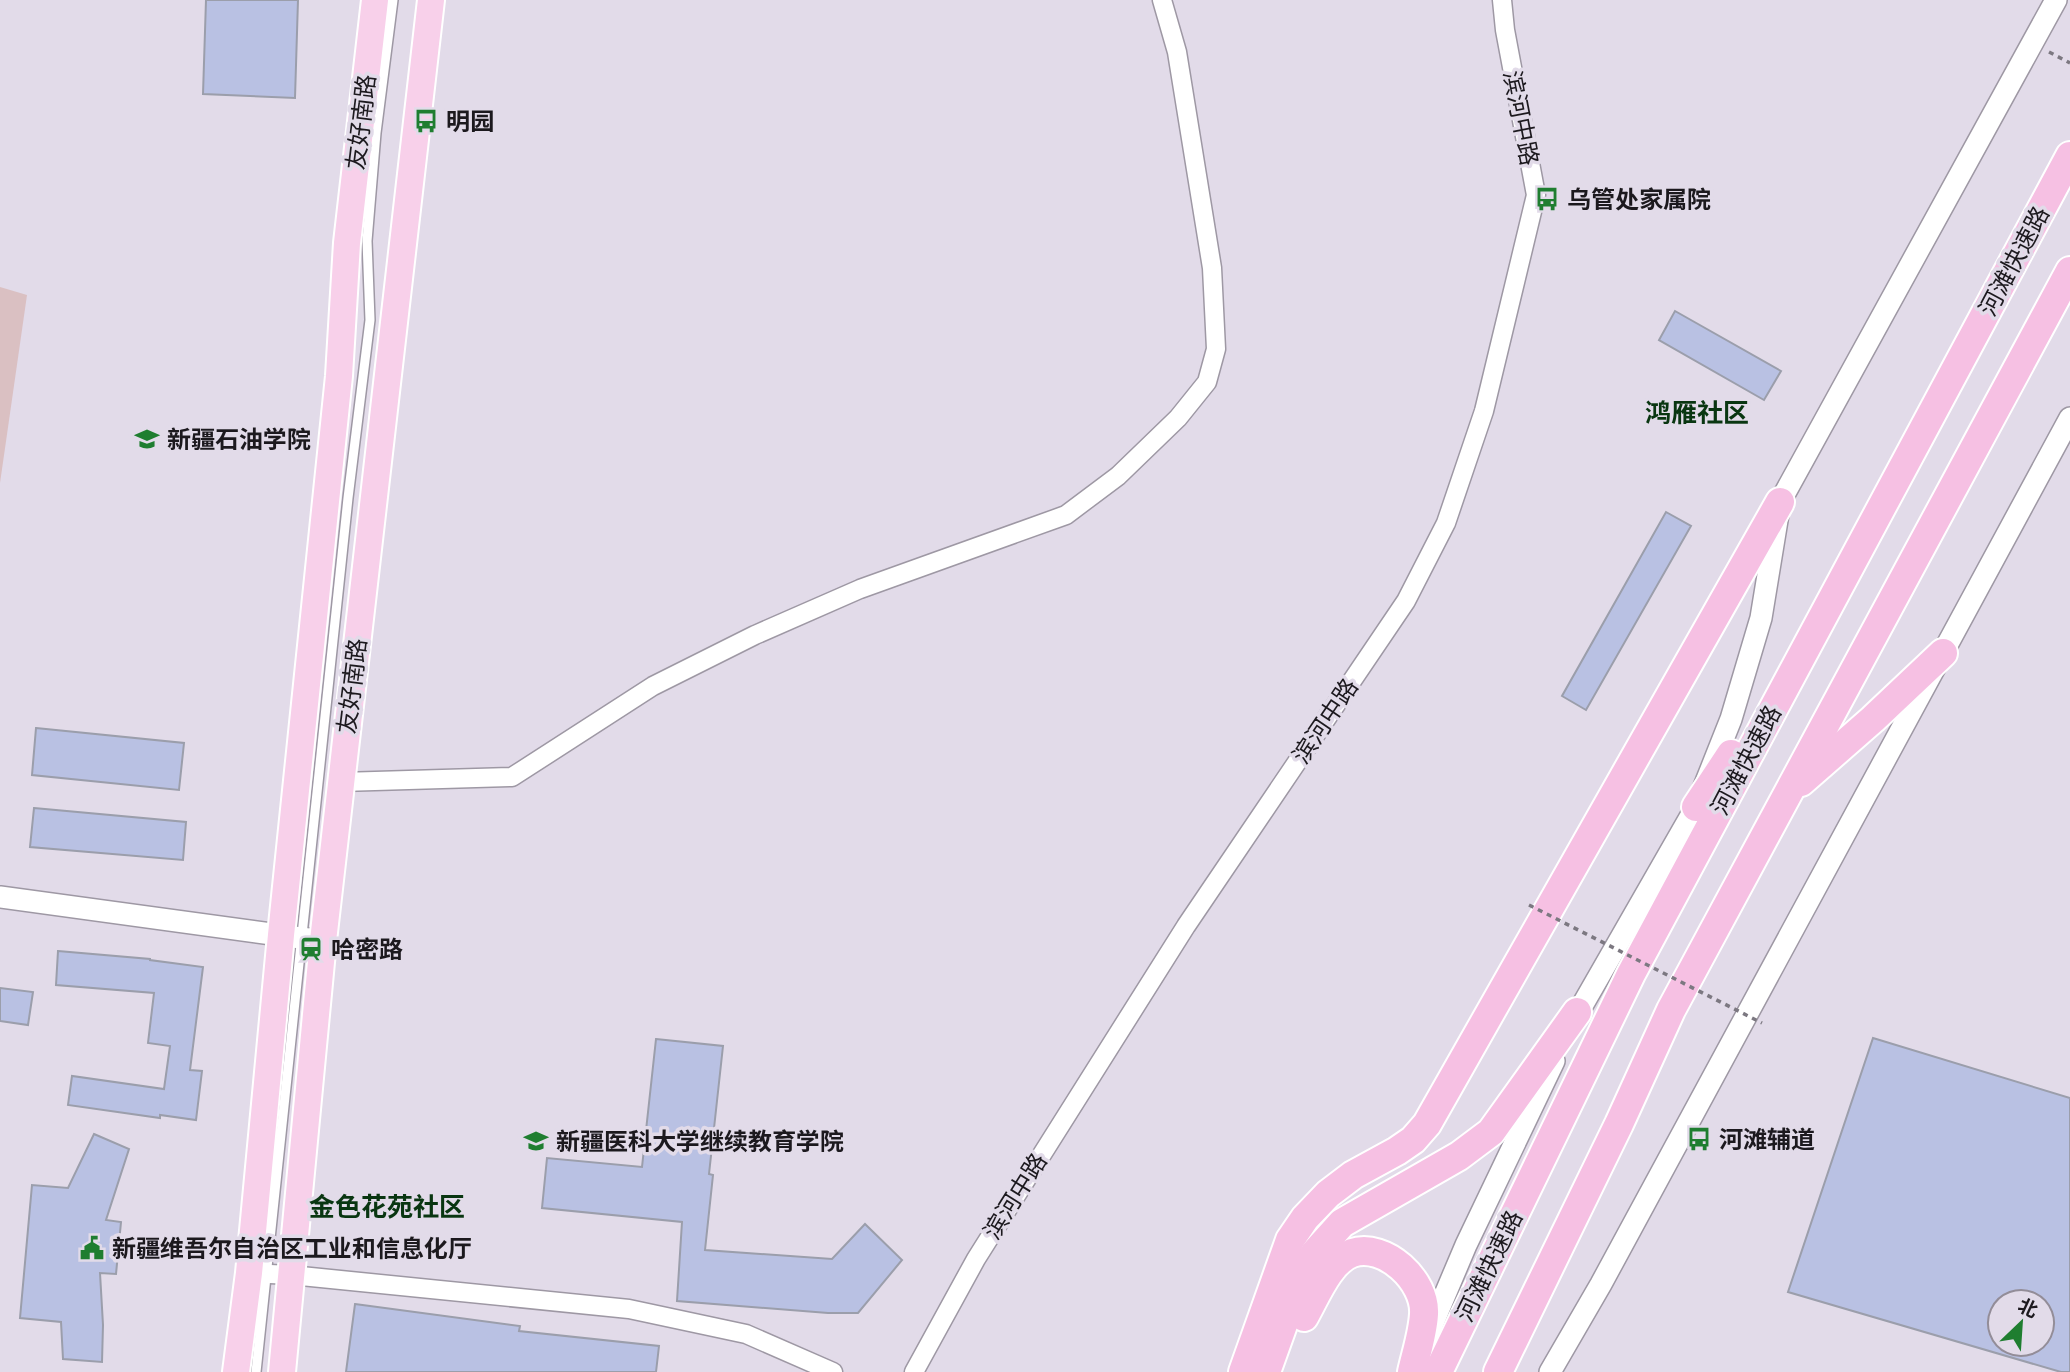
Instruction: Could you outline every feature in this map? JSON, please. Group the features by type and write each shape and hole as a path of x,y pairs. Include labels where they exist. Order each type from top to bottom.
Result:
{"highway":[{"name":"河滩快速路","path":"1438,1372 1632,974 2070,156"},
{"path":"1498,1372 1619,1124 1671,1010 2070,271"},
{"path":"1243,1372 1290,1240 1328,1194 1353,1175 1413,1140 1427,1124 1780,502"},
{"path":"1696,807 1804,652"},
{"path":"1788,793 1943,653"},
{"path":"1283,1372 1294,1320 1314,1254 1342,1223 1459,1156 1492,1132 1577,1012"},
{"path":"1513,1372 1550,1265 1619,1124"},
{"path":"1266,1372 1294,1320 1330,1269 1350,1254 1373,1251 1396,1262 1418,1286 1424,1313 1412,1372"}],"main road":[{"name":"友好南路","path":"236,1372 269,1274 302,938 347,243 375,0"},
{"name":"友好南路","path":"282,1372 269,1274 302,938 341,782 431,0"}],"street":[{"path":"341,782 512,777 653,686 744,640 860,589 1066,515 1118,476 1178,418 1207,382 1216,349 1212,268 1177,52 1163,0"},
{"name":"滨河中路","path":"914,1372 976,1259 1186,926 1406,601 1446,523 1484,411 1536,195 1504,30 1502,0"},
{"path":"1412,1372 1466,1245 1577,1012 1696,807 1731,719 1761,618 1780,502 2056,0"},
{"path":"1550,1372 1608,1272 2070,418"},
{"path":"0,897 302,938"},
{"path":"269,1274 629,1309 746,1334 833,1372"}],"lane":[{"path":"302,938 348,498 370,320 367,241 376,133 393,0"},
{"path":"256,1372 269,1274"}],"path":[{"path":"2049,52 2070,63"},
{"path":"1529,905 1762,1023"}],"shaded area":[{"path":"0,287 27,295 0,483"}],"building":[{"path":"206,0 298,0 295,98 203,94"},
{"path":"1675,311 1781,371 1764,400 1659,340"},
{"path":"1666,512 1691,526 1586,710 1562,696"},
{"path":"36,728 184,743 179,790 32,775"},
{"path":"34,808 186,822 183,860 30,847"},
{"path":"58,951 150,959 203,967 190,1070 202,1071 196,1120 160,1115 160,1118 68,1105 72,1076 164,1089 170,1046 148,1043 154,993 56,985"},
{"path":"0,988 33,992 28,1025 0,1021"},
{"path":"1873,1038 2070,1098 2070,1372 2061,1372 2013,1358 2056,1358 2056,1288 1986,1288 1986,1350 1788,1292"},
{"path":"656,1039 723,1046 709,1174 713,1175 705,1250 832,1259 865,1224 902,1260 858,1313 677,1301 682,1222 542,1208 547,1158 642,1167"},
{"name":"新疆维吾尔自治区工业和信息化厅","path":"94,1134 129,1149 106,1220 121,1222 116,1274 100,1273 102,1362 63,1359 61,1322 20,1318 32,1185 68,1188"},
{"path":"355,1304 520,1326 519,1331 659,1346 656,1372 346,1372"}],"place":[{"name":"明园","path":"426,121"},
{"name":"乌管处家属院","path":"1547,199"},
{"name":"新疆石油学院","path":"147,439"},
{"name":"哈密路","path":"311,949"},
{"name":"河滩辅道","path":"1699,1139"},
{"name":"新疆医科大学继续教育学院","path":"536,1141"},
{"name":"新疆维吾尔自治区工业和信息化厅","path":"92,1248"}],"district":[{"name":"鸿雁社区","path":"1697,413"},
{"name":"金色花苑社区","path":"387,1207"}]}
